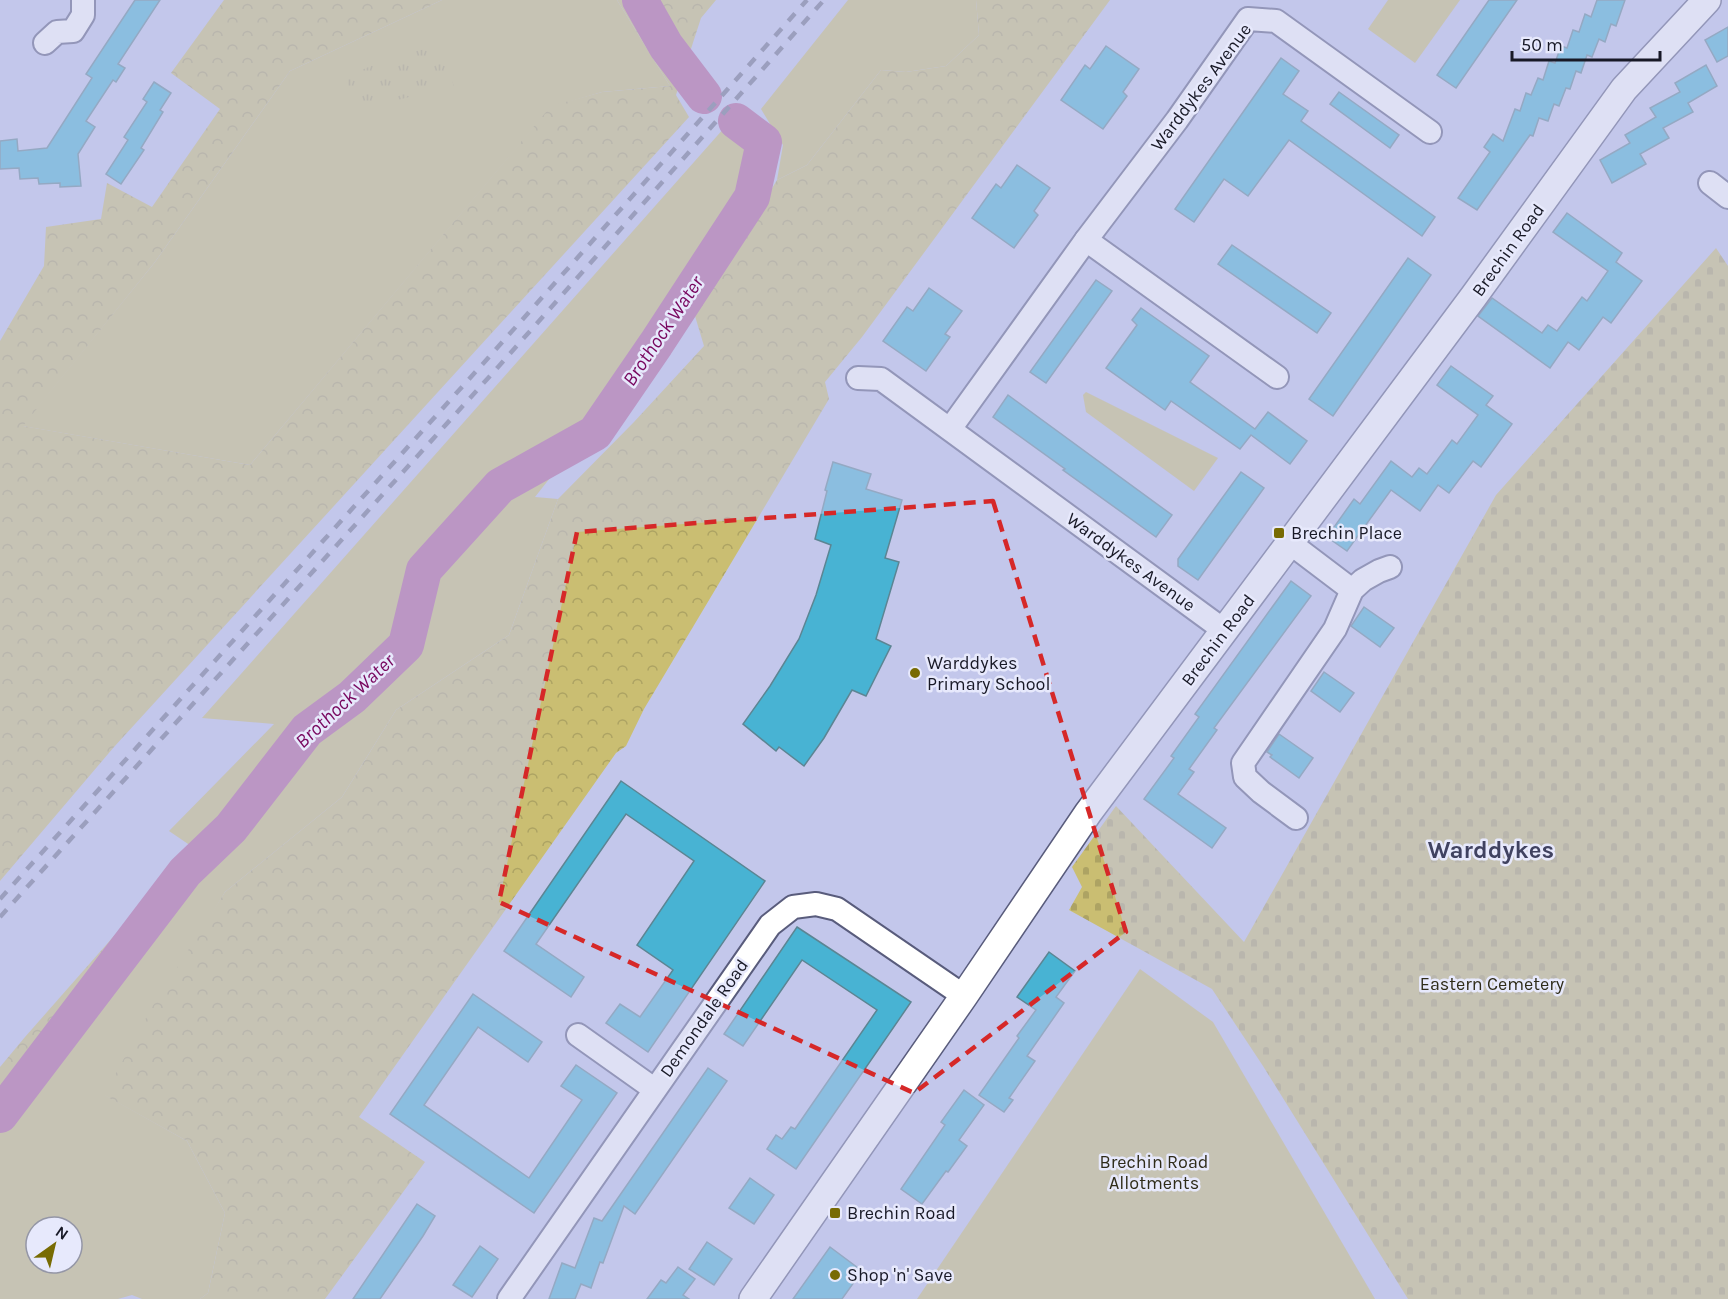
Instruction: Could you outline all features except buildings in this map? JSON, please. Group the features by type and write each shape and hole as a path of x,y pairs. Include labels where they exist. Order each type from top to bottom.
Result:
{"street":[{"path":"45,43 57,32 73,31 82,15 82,0"},
{"name":"Brechin Road","path":"753,1299 1088,813 1474,296 1624,89 1707,0"},
{"name":"Warddykes Avenue","path":"950,429 1086,240 1177,120 1248,19 1276,21 1430,132"},
{"path":"1710,183 1728,197"},
{"path":"1086,240 1277,377"},
{"name":"Warddykes Avenue","path":"858,378 881,379 1225,631"},
{"path":"1290,543 1352,590"},
{"path":"1296,818 1245,777 1243,763 1335,630 1352,590 1371,576 1390,567"},
{"name":"Demondale Road","path":"509,1299 770,925 793,907 816,904 837,909 964,996"},
{"path":"578,1035 654,1089"}],"highlighted area":[{"path":"993,501 1126,932 914,1093 499,902 577,532"}],"green space":[{"path":"224,0 442,0 290,71 155,262 23,426 250,465 551,106 602,92 670,86 617,0 716,0 701,18 676,95 689,117 114,747 0,881 0,341 44,266 46,227 101,219 107,183 152,207 220,109 171,73"},
{"path":"442,0 617,0 670,86 602,92 551,107 250,465 22,426 155,262 290,71"},
{"path":"848,0 976,0 979,35 946,66 906,72 881,70 807,165 777,180 783,145 761,109"},
{"path":"976,0 1110,0 862,337 825,382 829,399 644,709 626,746 616,753 359,1117 425,1162 325,1299 200,1299 208,1293 225,1213 187,1141 104,1095 152,1007 225,892 342,797 396,710 509,635 558,499 634,422 704,346 695,316 777,180 807,165 881,70 906,72 946,66 979,35"},
{"path":"1388,0 1460,0 1415,63 1368,29"},
{"path":"438,48 454,86 381,104 358,114 345,77 404,52"},
{"path":"725,127 753,148 742,196 591,426 535,497 558,499 509,635 396,710 342,797 225,892 105,1095 187,1141 225,1213 208,1293 200,1299 142,1299 132,1295 118,1299 0,1299 0,1126 180,900 150,895 194,848 169,831 274,724 202,718"},
{"name":"Eastern Cemetery","path":"1716,248 1728,266 1728,1299 1408,1299 1263,1066 1212,989 1069,910 1082,887 1072,867 1116,806 1244,942 1496,495"},
{"path":"1086,392 1218,458 1194,491 1086,412 1083,395"},
{"path":"150,895 181,899 0,1126 0,1067"},
{"name":"Brechin Road Allotments","path":"1140,969 1213,1022 1375,1299 917,1299"}],"waterway":[{"name":"Brothock Water","path":"640,0 666,46 704,96"},
{"name":"Brothock Water","path":"0,1115 185,872 231,828 307,730 352,697 406,645 424,570 500,486 595,433 752,197 764,142 736,121"}],"railway":[{"path":"0,899 489,357 807,0"},
{"path":"0,917 499,366 824,0"}],"place":[{"name":"Brechin Place","path":"1279,533"},
{"name":"Warddykes Primary School","path":"915,673"},
{"name":"Brechin Road","path":"835,1213"},
{"name":"Shop 'n' Save","path":"835,1275"}],"district":[{"name":"Warddykes","path":"1491,850"}]}
